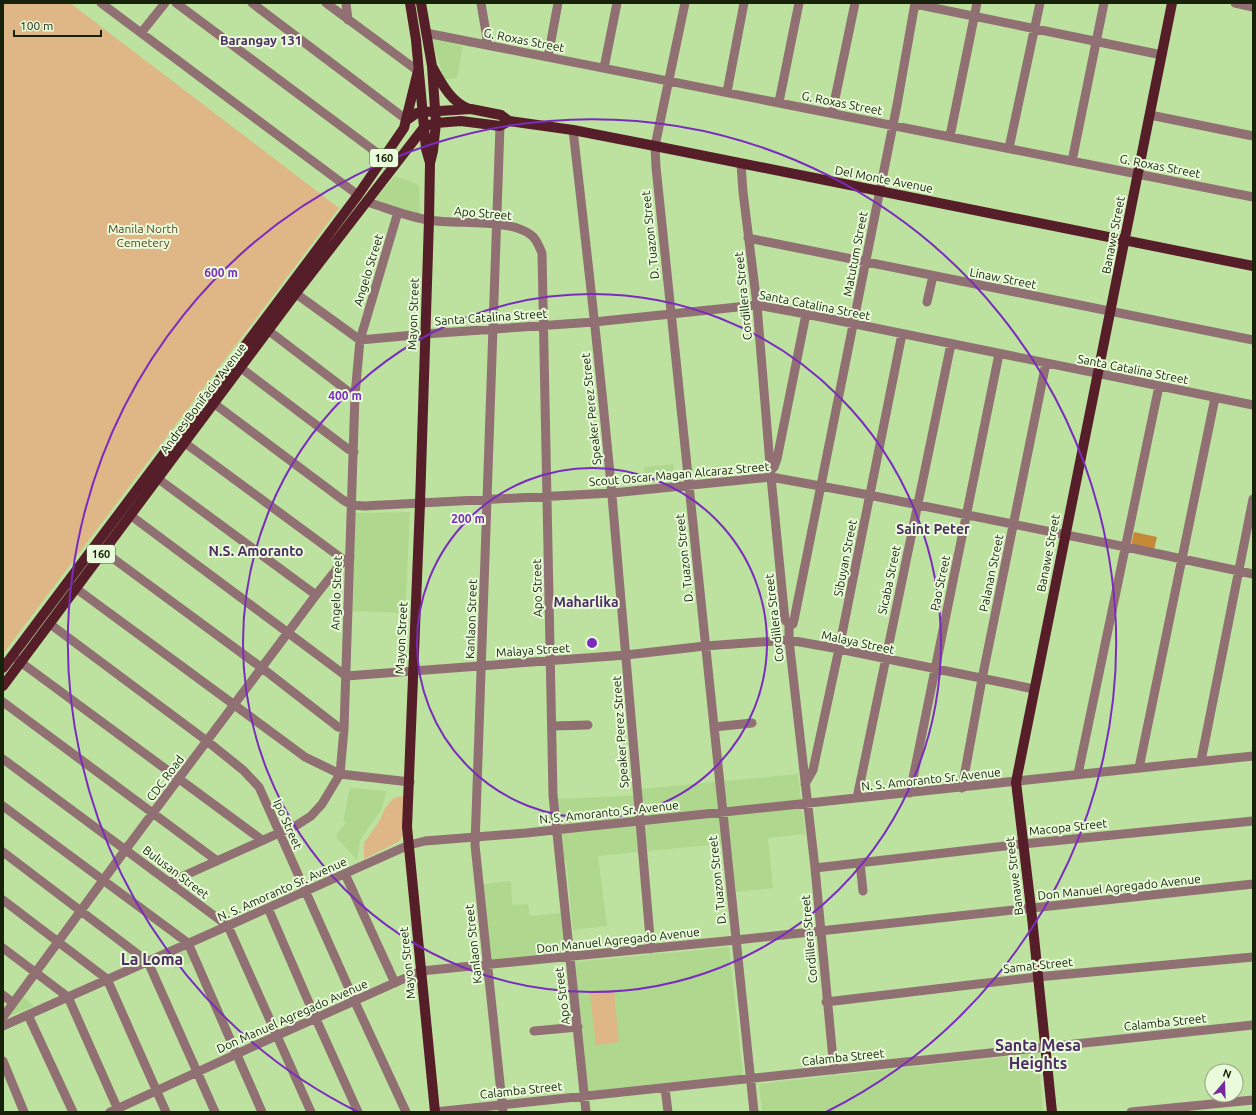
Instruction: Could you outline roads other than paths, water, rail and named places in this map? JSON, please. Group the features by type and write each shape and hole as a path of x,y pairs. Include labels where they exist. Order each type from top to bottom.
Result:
{"main road":[{"path":"410,3 416,40 418,71 425,126 436,123 432,66 421,3"},
{"name":"Banawe Street","path":"1052,1112 1031,908 1016,782 1172,3"},
{"path":"432,66 443,86 455,100 464,107 471,109"},
{"name":"Andres Bonifacio Avenue","path":"3,686 185,443 210,401 292,290 384,158 404,128 418,71"},
{"name":"Del Monte Avenue","path":"435,111 471,109 501,115 504,124"},
{"path":"407,120 417,113 435,111"},
{"path":"411,143 415,143 429,150 442,132 461,121"},
{"name":"Del Monte Avenue","path":"436,123 461,121 574,130 1253,266"},
{"name":"Mayon Street","path":"429,150 436,123"},
{"name":"Andres Bonifacio Avenue","path":"3,668 150,472 210,401 241,368 269,331 292,290 367,202 425,126"},
{"name":"Mayon Street","path":"425,126 430,163 429,220 408,844 435,1112"}],"street":[{"path":"101,3 358,195"},
{"path":"142,33 165,3"},
{"path":"176,3 384,158"},
{"path":"252,3 407,120"},
{"path":"326,3 418,71"},
{"path":"346,3 348,20"},
{"path":"481,3 488,45"},
{"path":"548,57 558,3"},
{"path":"604,68 617,3"},
{"name":"D. Tuazon Street","path":"685,3 655,146 656,167 670,314 754,1112"},
{"path":"727,92 744,3"},
{"path":"779,102 799,3"},
{"path":"832,113 855,3"},
{"path":"950,136 977,3"},
{"path":"1009,148 1040,3"},
{"path":"1072,161 1104,3"},
{"path":"1235,3 1253,7"},
{"path":"915,4 1162,55"},
{"name":"Matutum Street","path":"789,624 792,624 794,620 880,192 915,4"},
{"name":"G. Roxas Street","path":"426,33 1253,197"},
{"path":"1150,114 1253,136"},
{"name":"Kanlaon Street","path":"502,1108 475,838 496,224 504,124"},
{"name":"Speaker Perez Street","path":"574,130 612,493 651,949"},
{"name":"Cordillera Street","path":"741,164 756,305 785,620 789,624 789,640 815,868 826,1002 834,1070"},
{"name":"Apo Street","path":"367,202 429,220 496,224 524,230 533,236 542,253 553,795 586,1112"},
{"name":"Angelo Street","path":"170,882 216,860 298,825 322,804 340,774 344,729 346,676 347,559 352,505 355,395 360,340 398,212"},
{"name":"Linaw Street","path":"748,238 1253,340"},
{"path":"927,302 932,276"},
{"path":"292,290 360,340"},
{"name":"Santa Catalina Street","path":"360,340 594,322 756,305 1253,405"},
{"path":"771,473 777,459 806,314"},
{"path":"269,331 355,395"},
{"name":"Sibuyan Street","path":"805,784 813,770 839,649 902,334"},
{"name":"Sicaba Street","path":"857,798 950,344"},
{"name":"Pao Street","path":"910,793 999,354"},
{"name":"Palanan Street","path":"962,788 982,679 1046,363"},
{"path":"241,368 354,452"},
{"path":"1078,774 1159,386"},
{"path":"1139,768 1215,398"},
{"path":"210,401 343,500 352,505"},
{"path":"185,443 347,559"},
{"path":"150,472 316,595"},
{"name":"Scout Oscar Magan Alcaraz Street","path":"352,505 420,504 612,493 689,485 771,473 821,486 1182,558 1253,574"},
{"path":"1200,761 1253,499"},
{"path":"130,515 346,676"},
{"path":"103,551 262,668 340,728 344,729"},
{"name":"CDC Road","path":"3,1017 288,632 316,595 347,559"},
{"path":"67,582 305,757 340,774 410,782"},
{"name":"Ipo Street","path":"50,624 207,741 243,770 259,787 406,1112"},
{"name":"Malaya Street","path":"346,676 626,655 705,646 789,640 1034,689"},
{"path":"12,656 180,778 262,840"},
{"path":"3,702 216,860"},
{"path":"714,727 752,723"},
{"path":"552,726 588,725"},
{"name":"N. S. Amoranto Sr. Avenue","path":"3,1026 345,874 408,844 962,788 1078,774 1253,756"},
{"name":"Bulusan Street","path":"3,759 228,926 311,1112"},
{"path":"3,806 188,944 262,1112"},
{"name":"Macopa Street","path":"815,868 1253,820"},
{"path":"3,852 148,962 215,1112"},
{"path":"860,863 863,891"},
{"path":"345,874 395,983"},
{"name":"Don Manuel Agregado Avenue","path":"116,1111 197,1072 421,972 651,949 1253,884"},
{"path":"3,900 107,979 166,1112"},
{"path":"268,908 358,1112"},
{"path":"3,948 68,997 116,1111"},
{"name":"Samat Street","path":"826,1002 1037,977 1253,956"},
{"path":"3,995 13,1003"},
{"path":"28,1015 72,1112"},
{"name":"Calamba Street","path":"435,1112 502,1108 584,1096 1253,1025"},
{"path":"534,1031 578,1026"},
{"path":"3,1061 6,1075 24,1112"},
{"path":"666,1088 668,1112"},
{"path":"1131,1112 1253,1100"}],"district":[{"name":"Barangay 131","path":"261,40"},
{"name":"Saint Peter","path":"933,529"},
{"name":"N.S. Amoranto","path":"256,551"},
{"name":"Maharlika","path":"586,602"},
{"name":"La Loma","path":"152,959"},
{"name":"Santa Mesa Heights","path":"1038,1054"}],"park label":[{"name":"Manila North Cemetery","path":"143,235"}]}
